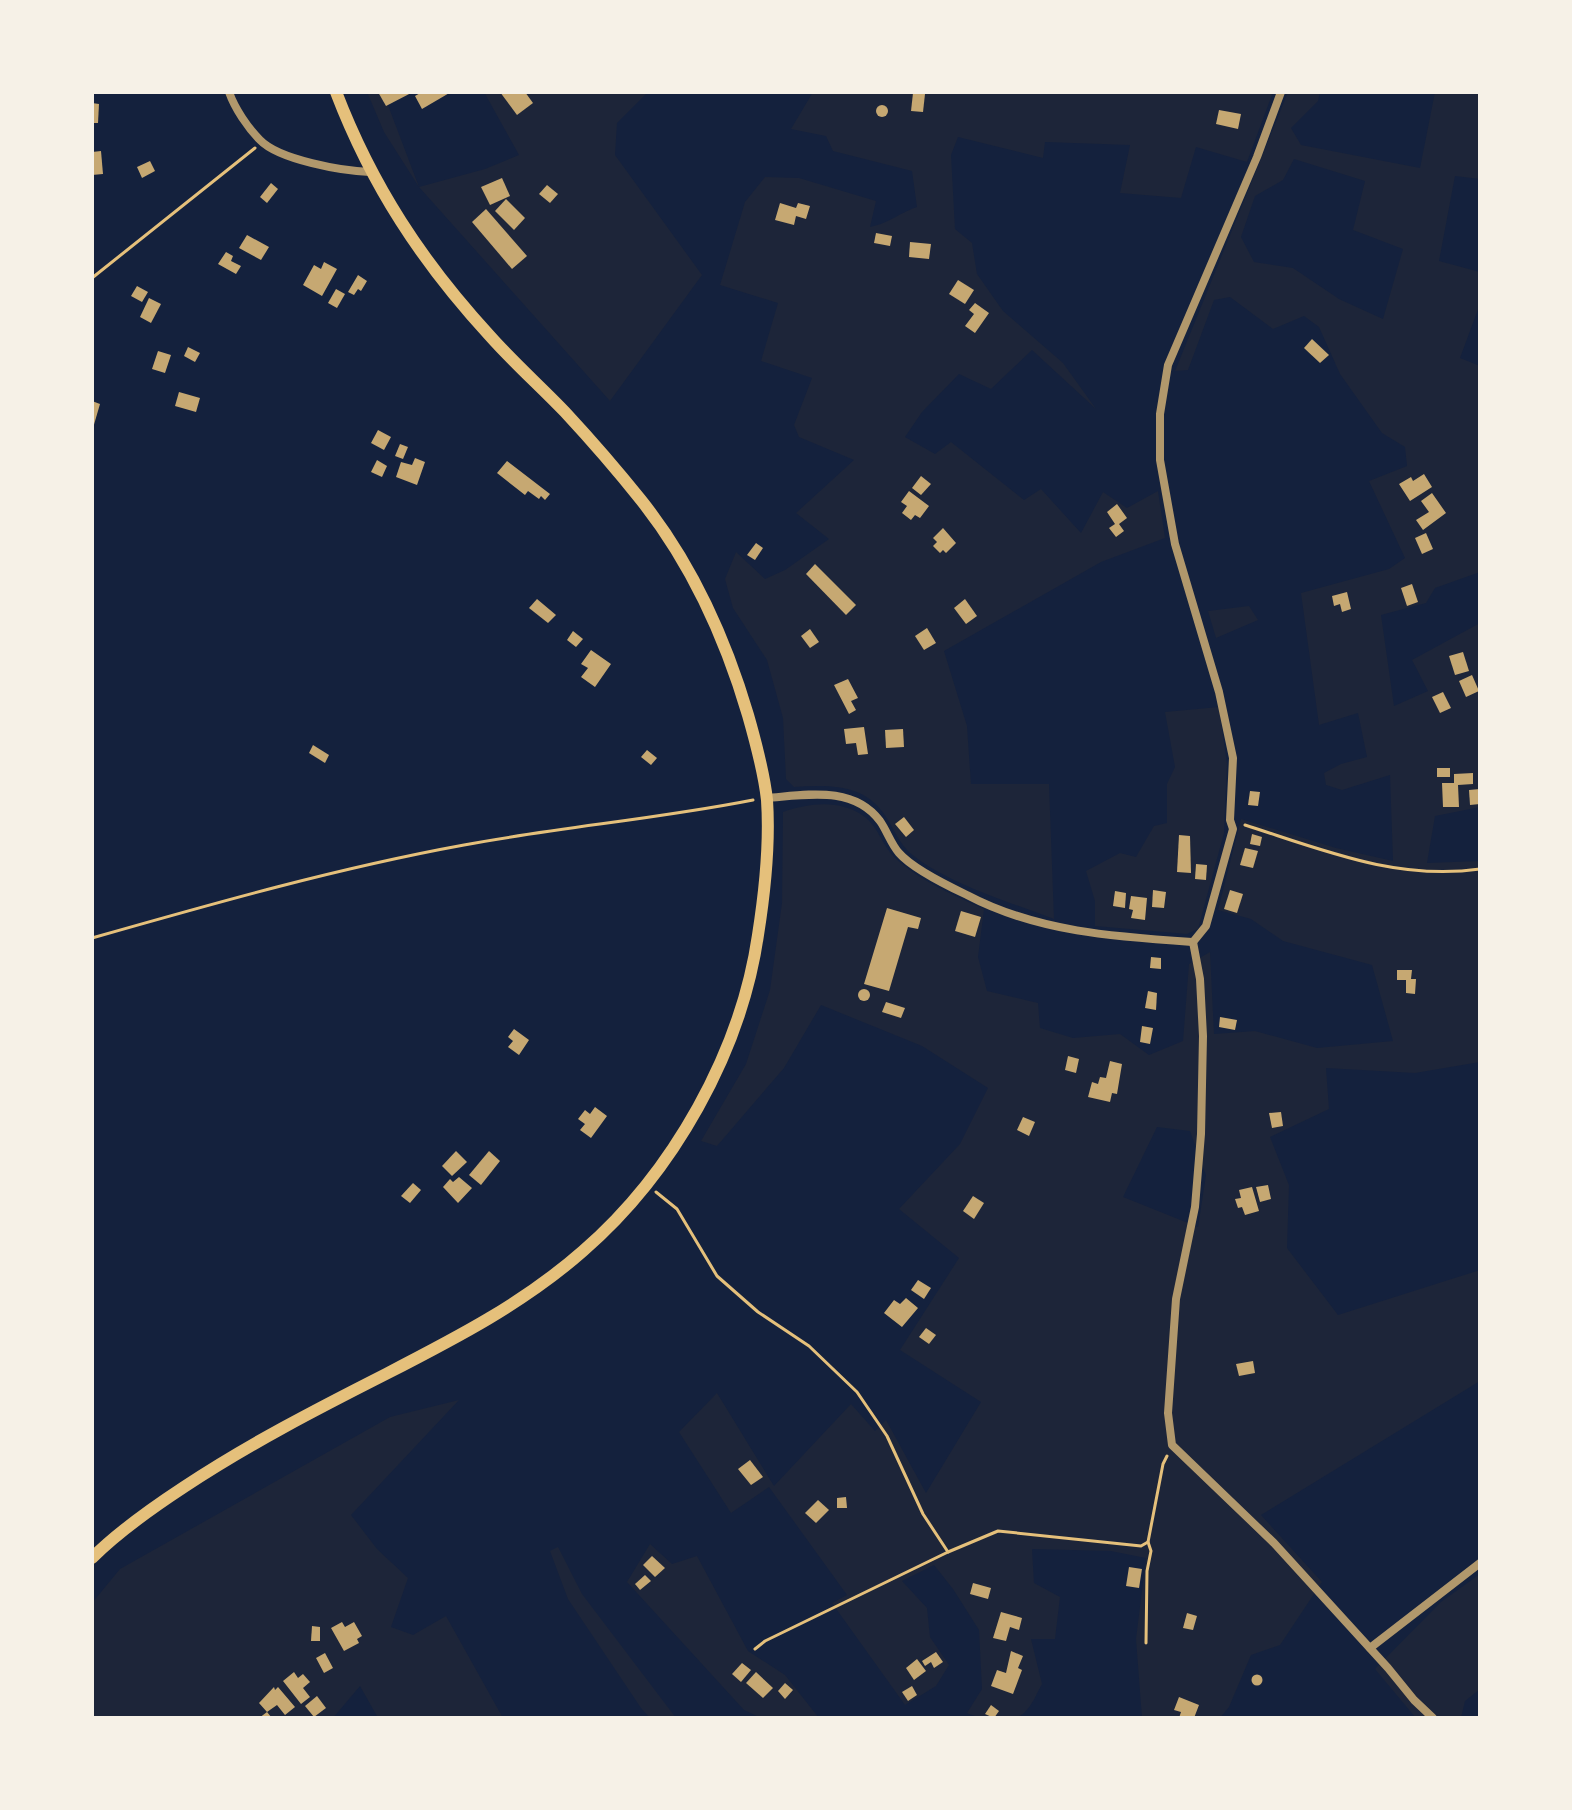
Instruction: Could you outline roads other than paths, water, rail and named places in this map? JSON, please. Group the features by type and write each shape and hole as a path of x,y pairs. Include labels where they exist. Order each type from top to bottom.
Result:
{"main road":[{"path":"92,1558 155,1507 246,1448 471,1330 514,1304 585,1250 646,1184 702,1099 741,1010 753,972 768,856 766,798 757,747 716,622 682,558 643,502 567,414 489,336 431,266 370,172 336,92"}],"street":[{"path":"229,92 241,115 262,143 334,169 370,172"},
{"path":"1281,92 1257,157 1168,365 1160,414 1160,460 1175,544 1229,735 1233,773 1230,820 1233,829 1206,926 1193,942 1200,979 1202,1022 1201,1134 1195,1207 1176,1299 1168,1413 1172,1445 1274,1543 1433,1718"},
{"path":"766,798 840,795 862,803 879,820 900,855 969,897 1018,916 1055,928 1193,942"},
{"path":"1370,1648 1480,1563"}]}
